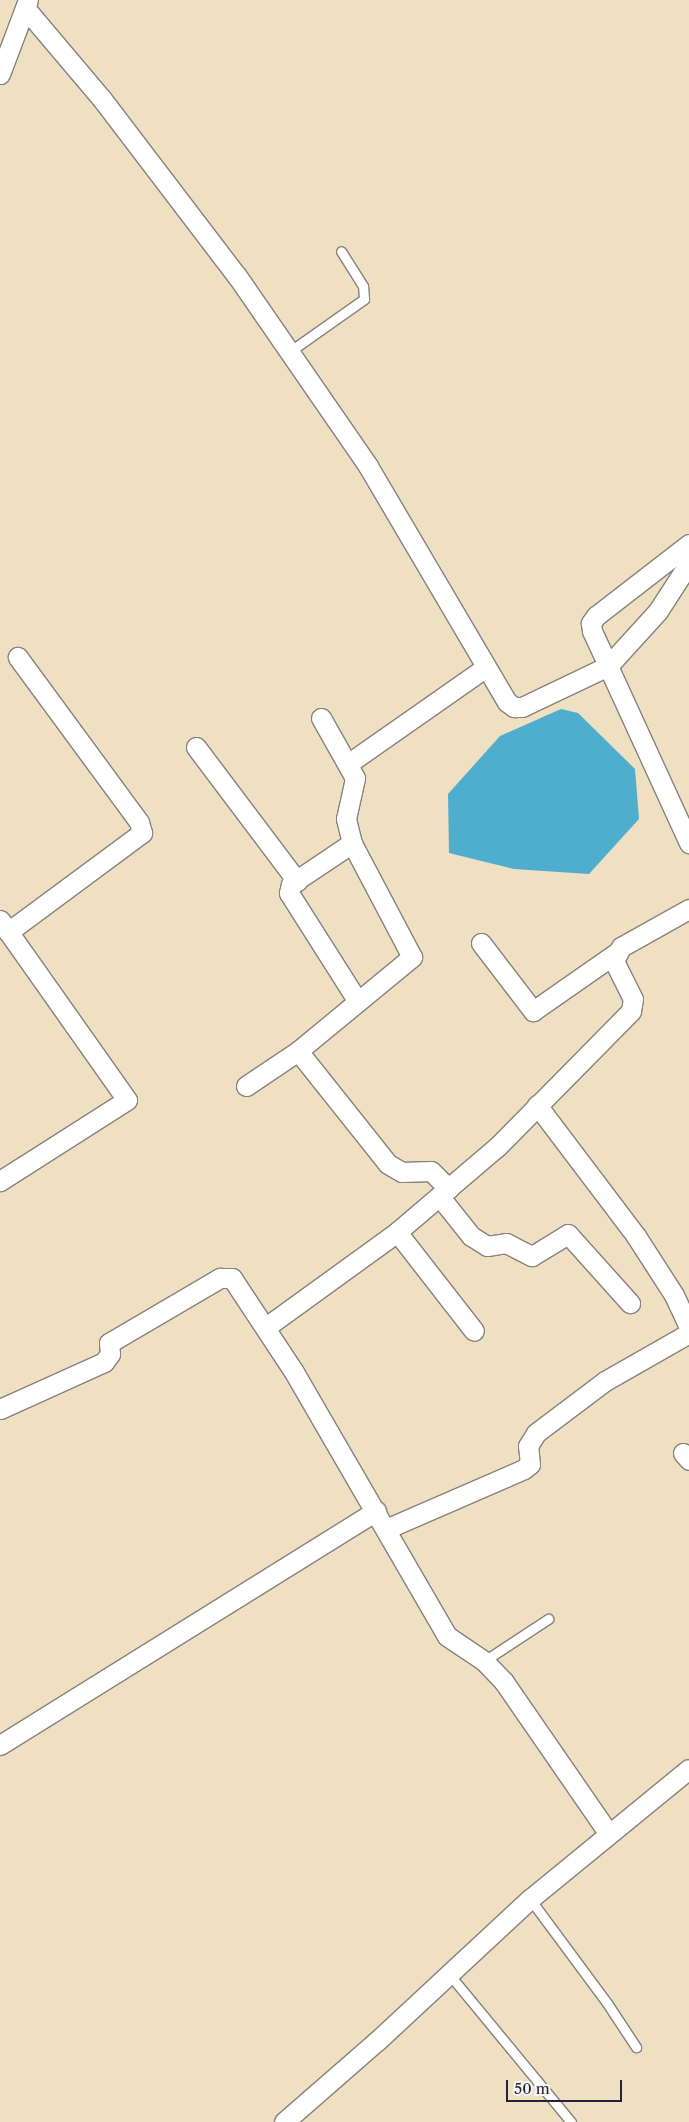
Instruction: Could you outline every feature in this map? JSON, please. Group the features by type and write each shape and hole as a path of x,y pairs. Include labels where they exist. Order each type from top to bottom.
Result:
{"street":[{"path":"0,74 26,4"},
{"path":"26,4 102,99 237,276 368,466 508,702 514,707 522,708 608,666 658,611 689,563"},
{"path":"689,544 596,616 592,623 592,631 689,843"},
{"path":"0,1181 127,1100 4,926 142,833 139,822 18,657"},
{"path":"349,763 486,667"},
{"path":"246,1086 298,1051 357,1000 412,957 352,843 346,819 356,786 349,763 321,718"},
{"path":"196,747 297,881"},
{"path":"352,843 297,881 289,889 291,897 357,1000"},
{"path":"481,943 533,1011 616,953 621,947 689,909"},
{"path":"266,1327 396,1232 445,1193 497,1147 631,1011 633,999 616,970 616,953"},
{"path":"298,1051 388,1164 402,1172 431,1171 471,1236 487,1246 506,1243 532,1256 568,1234 630,1303"},
{"path":"537,1105 636,1236 674,1295 689,1327"},
{"path":"396,1232 474,1331"},
{"path":"0,1409 104,1362 110,1354 109,1343 225,1276 238,1283 376,1511 447,1636 484,1661 504,1682 608,1833"},
{"path":"386,1529 524,1470 530,1464 528,1446 536,1433 605,1381 689,1332"},
{"path":"2,1738 376,1511"},
{"path":"284,2122 530,1900 608,1833 689,1769"}],"lane":[{"path":"289,352 364,299 363,286 341,251"},
{"path":"484,1661 548,1619"},
{"path":"530,1900 607,2003 636,2048"},
{"path":"450,1974 570,2122"}],"water":[{"path":"561,709 578,713 635,769 639,819 589,874 514,869 449,853 448,794 500,736"}]}
